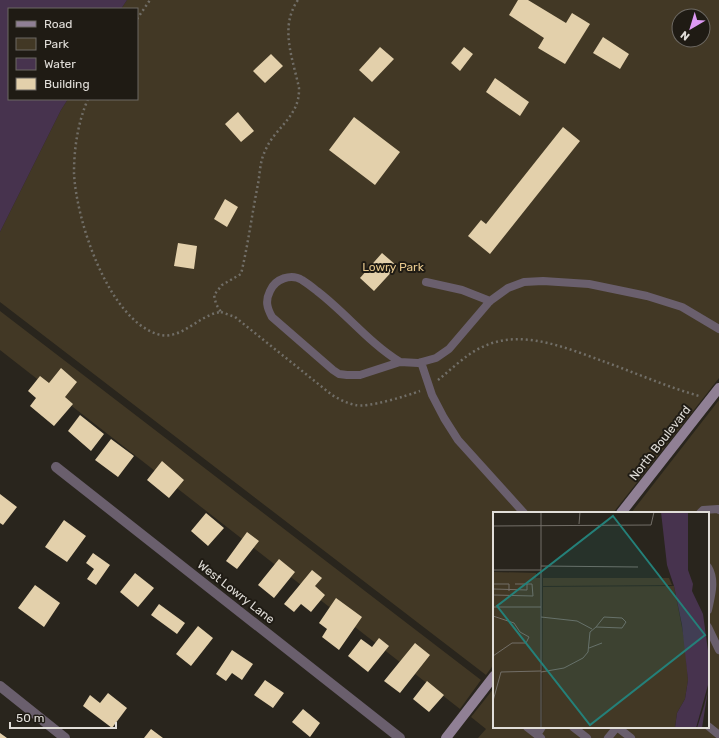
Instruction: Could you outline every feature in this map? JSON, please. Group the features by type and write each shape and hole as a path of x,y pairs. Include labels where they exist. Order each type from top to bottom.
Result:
{"street":[{"name":"North Boulevard","path":"623,512 719,388"},
{"name":"West Lowry Lane","path":"56,467 400,738"},
{"path":"446,738 493,677"},
{"path":"0,686 65,738"}],"lane":[{"path":"400,362 388,355 325,297 302,279 283,277 270,290 267,300 267,308 272,317 339,374 360,375 400,362 421,362 436,358 449,349 490,301 508,288 524,282 543,281 589,284 647,296 689,311 719,329"},
{"path":"426,282 462,290 490,301"},
{"path":"421,362 429,386 444,418 458,440 523,512"},
{"path":"701,512 703,510 719,510"},
{"path":"709,569 713,589 709,606"},
{"path":"709,629 719,650"},
{"path":"709,727 719,735"},
{"path":"528,728 539,736"},
{"path":"574,728 587,738"},
{"path":"608,738 616,728"},
{"path":"618,728 631,738"}],"path":[{"path":"138,17 150,0"},
{"path":"221,312 216,304 214,295 222,286 241,274 264,152 274,136 282,128 293,112 298,100 299,88 287,32 292,13 298,0"},
{"path":"88,100 78,126 74,154 74,175 78,200 89,241 95,259 112,294 138,324 157,334 165,336 173,334 209,315 221,312 235,317 332,395 346,403 356,406 371,406 416,392 429,386 462,360 487,345 501,340 541,342 569,349 692,394"}],"green space":[{"name":"Lowry Park","path":"127,0 719,0 719,378 614,512 493,512 493,665 486,675 0,302 0,232 67,100 138,100 138,8 122,8"},
{"path":"0,311 481,680 460,709 0,350"},
{"path":"719,400 719,738 478,738 486,729 471,717 493,689 493,728 709,728 709,512 632,512"}],"water":[{"path":"0,0 127,0 122,8 8,8 8,100 67,100 0,232"}],"building":[{"path":"518,0 528,0 566,23 572,13 590,24 565,64 538,48 544,38 509,15"},
{"path":"603,37 629,54 620,69 593,53"},
{"path":"380,47 394,59 372,82 359,70"},
{"path":"464,47 473,54 460,71 451,63"},
{"path":"271,54 283,66 265,83 253,71"},
{"path":"495,78 529,102 520,116 486,92"},
{"path":"238,112 254,131 241,142 225,124"},
{"path":"354,117 400,152 375,185 329,150"},
{"path":"563,127 580,141 490,254 468,236 481,220 486,224"},
{"path":"225,199 238,207 227,227 214,219"},
{"path":"178,243 197,246 194,269 174,266"},
{"path":"382,253 397,266 374,291 360,278"},
{"path":"61,368 77,382 65,397 73,404 54,426 30,406 36,398 28,391 40,376 49,383"},
{"path":"80,415 104,434 91,451 68,431"},
{"path":"111,439 134,456 118,477 95,460"},
{"path":"162,461 184,480 169,498 147,480"},
{"path":"0,494 17,507 3,525 0,523"},
{"path":"206,513 224,528 208,546 191,531"},
{"path":"64,520 86,536 67,562 45,547"},
{"path":"247,532 259,541 237,569 226,561"},
{"path":"93,553 110,565 96,585 87,579 94,569 86,563"},
{"path":"279,559 295,572 274,598 258,585"},
{"path":"312,570 322,578 315,586 325,595 311,612 301,604 294,612 284,604"},
{"path":"135,573 154,588 138,607 120,592"},
{"path":"35,585 60,603 44,627 18,608"},
{"path":"336,598 362,617 339,650 322,637 327,629 319,623"},
{"path":"159,604 185,623 177,634 151,615"},
{"path":"198,626 213,638 191,666 176,654"},
{"path":"379,638 389,646 368,672 348,656 361,639 372,647"},
{"path":"415,643 430,655 400,693 384,681"},
{"path":"232,650 253,664 242,680 232,673 226,681 216,674"},
{"path":"265,680 284,693 273,708 254,695"},
{"path":"427,681 444,695 429,712 413,699"},
{"path":"108,693 127,708 112,728 83,706 90,695 100,703"},
{"path":"303,709 320,723 310,737 292,722"},
{"path":"151,729 163,738 144,738"},
{"path":"0,733 7,738 0,738"}]}
